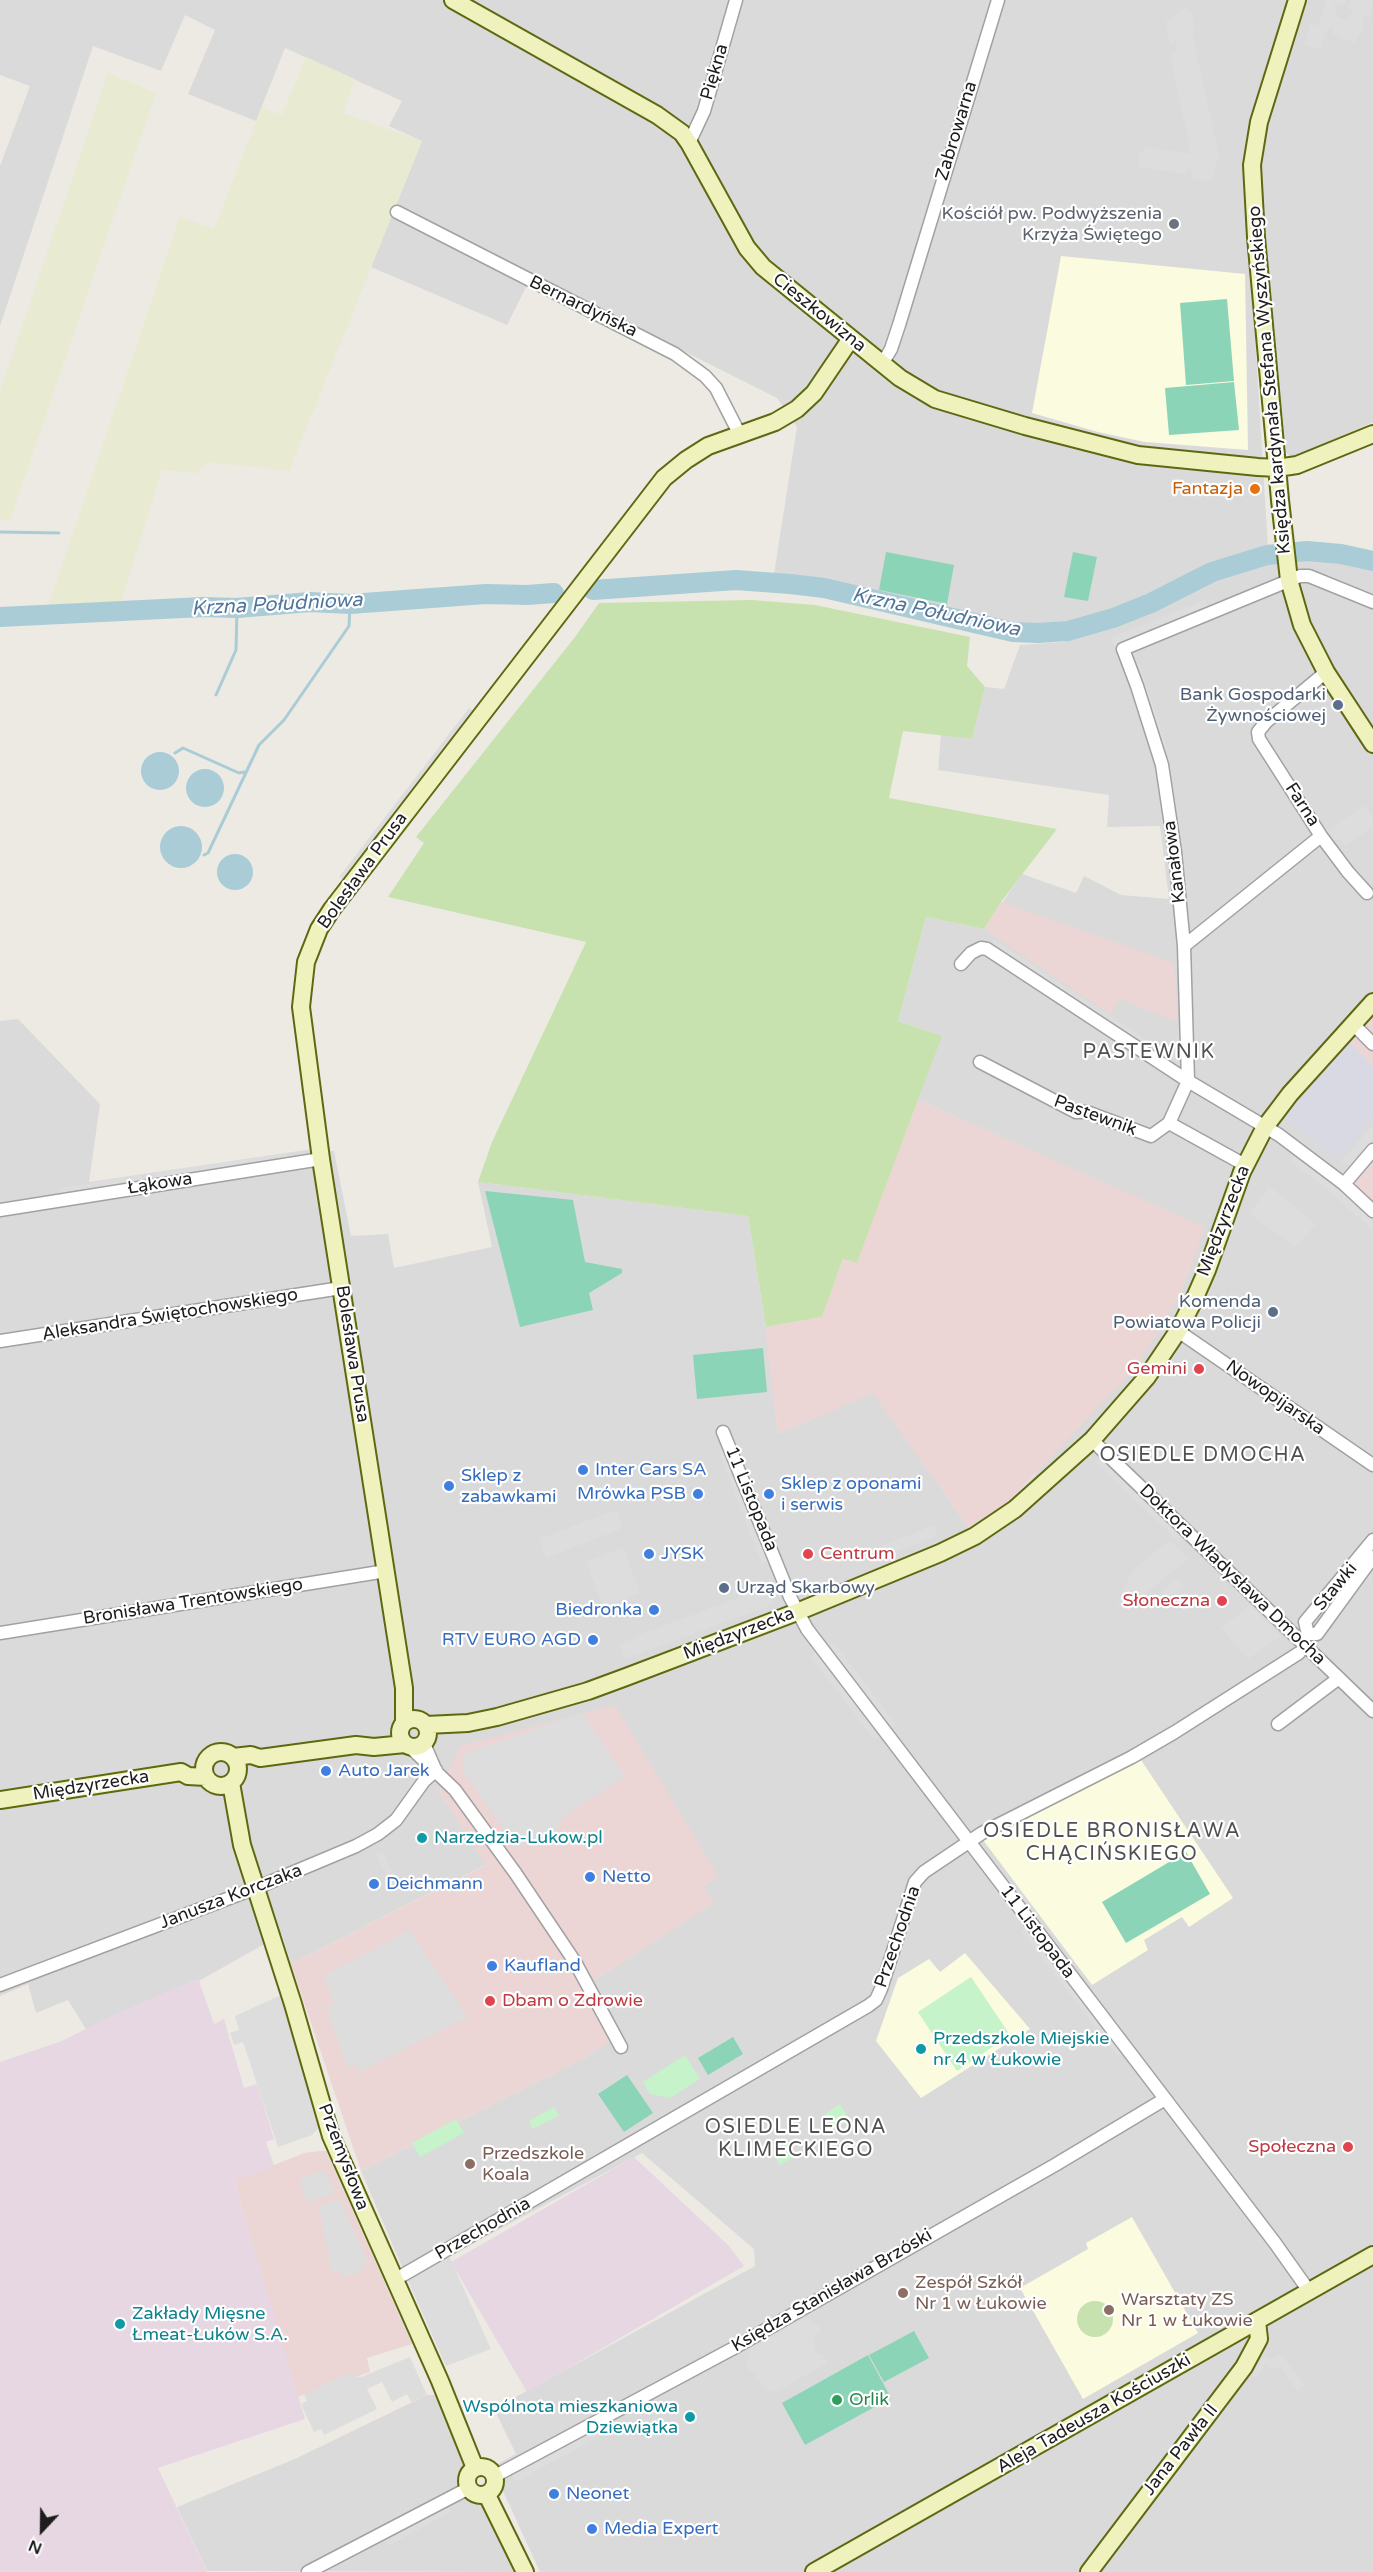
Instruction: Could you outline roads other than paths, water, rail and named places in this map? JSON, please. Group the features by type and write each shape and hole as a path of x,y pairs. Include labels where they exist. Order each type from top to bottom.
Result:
{"street":[{"name":"Cieszkowizna","path":"453,0 657,115 682,133 753,256 783,285 850,340 908,384 935,399 1070,438 1144,456 1277,468 1313,460 1373,434"},
{"name":"Piękna","path":"689,143 704,111 736,0"},
{"name":"Zabrowarna","path":"882,364 891,349 899,325 998,0"},
{"name":"Księdza kardynała Stefana Wyszyńskiego","path":"1297,0 1259,122 1252,165 1256,237 1284,544 1288,573 1307,636 1326,672 1373,744"},
{"name":"Bernardyńska","path":"397,212 675,354 705,376 716,388 740,435"},
{"name":"Bolesława Prusa","path":"414,1734 404,1688 321,1159 301,1007 306,962 319,929 355,879 664,478 708,446 775,422 797,409 814,393 850,340"},
{"path":"1288,573 1309,576 1373,602"},
{"name":"Kanałowa","path":"1188,1081 1184,946 1175,852 1162,765 1123,649 1288,573"},
{"name":"Farna","path":"1184,946 1321,836 1259,739 1258,732 1266,722 1326,672"},
{"path":"1321,836 1367,893"},
{"path":"961,964 971,953 981,948 987,949 1188,1081 1265,1127 1344,1184 1373,1211"},
{"name":"Międzyrzecka","path":"0,1800 181,1772 188,1776 222,1772 251,1755 260,1758 356,1745 414,1734 468,1723 588,1691 797,1612 940,1553 975,1536 1023,1503 1092,1440 1134,1394 1178,1331 1207,1270 1245,1165 1265,1127 1290,1094 1373,1002"},
{"path":"1353,1024 1373,1044"},
{"name":"Pastewnik","path":"980,1062 1076,1112 1087,1112 1151,1136 1169,1123"},
{"path":"1188,1081 1169,1123 1245,1165"},
{"path":"1344,1184 1373,1150"},
{"name":"Łąkowa","path":"0,1210 321,1159"},
{"name":"Aleksandra Świętochowskiego","path":"0,1341 341,1288"},
{"name":"Nowopijarska","path":"1178,1331 1373,1465"},
{"name":"11 Listopada","path":"723,1432 797,1612 807,1629 1275,2243 1309,2291"},
{"name":"Doktora Władysława Dmocha","path":"1092,1440 1373,1711"},
{"name":"Stawki","path":"1303,1643 1317,1634 1372,1549"},
{"name":"Bronisława Trentowskiego","path":"0,1633 386,1572"},
{"name":"Przechodnia","path":"403,2275 876,2000 915,1882 924,1872 982,1833 1141,1751 1303,1643"},
{"path":"1278,1724 1340,1678"},
{"path":"414,1734 436,1770 461,1799 560,1939 579,1968 621,2047"},
{"name":"Janusza Korczaka","path":"0,1985 256,1888 356,1846 378,1834 396,1820 424,1781 436,1770"},
{"name":"Przemysłowa","path":"222,1772 331,2136 440,2381 475,2469"},
{"name":"Księdza Stanisława Brzóski","path":"495,2476 732,2349 1055,2165 1165,2099"},
{"name":"Aleja Tadeusza Kościuszki","path":"816,2571 1373,2255"},
{"name":"Jana Pawła II","path":"1089,2572 1244,2367 1259,2339 1257,2321"},
{"path":"488,2468 495,2476 494,2489 487,2495 475,2494 468,2488 468,2475 475,2469 488,2468"},
{"path":"308,2572 468,2488"},
{"path":"487,2495 525,2572"}],"water":[{"path":"160,752 174,757 179,771 174,785 160,790 146,785 141,771 146,757"},
{"path":"205,769 219,774 224,788 219,802 205,807 191,802 186,788 191,774"},
{"path":"181,826 189,827 196,832 201,839 201,855 196,862 189,867 181,868 173,867 166,862 161,855 160,847 161,839 166,832 173,827"},
{"path":"235,854 248,859 253,872 248,885 235,890 222,885 217,872 222,859"}],"waterway":[{"path":"0,532 59,533"},
{"name":"Krzna Południowa","path":"593,590 736,580 790,584 824,588 1013,632 1038,633 1068,631 1113,618 1151,603 1212,572 1267,555 1307,551 1341,554 1373,561"},
{"name":"Krzna Południowa","path":"0,617 203,607 237,608 310,602 350,604 486,594 554,593"},
{"path":"204,855 208,853 259,745 284,720 349,626 350,604"},
{"path":"216,695 236,650 237,608"},
{"path":"175,753 183,748 239,773 244,772"}],"place":[{"name":"Kościół pw. Podwyższenia Krzyża Świętego","path":"1174,224"},
{"name":"Fantazja","path":"1255,489"},
{"name":"Bank Gospodarki Żywnościowej","path":"1338,705"},
{"name":"Komenda Powiatowa Policji","path":"1273,1312"},
{"name":"Gemini","path":"1199,1369"},
{"name":"Inter Cars SA","path":"583,1470"},
{"name":"Sklep z zabawkami","path":"449,1486"},
{"name":"Mrówka PSB","path":"698,1494"},
{"name":"Sklep z oponami i serwis","path":"769,1494"},
{"name":"JYSK","path":"649,1554"},
{"name":"Centrum","path":"808,1554"},
{"name":"Urząd Skarbowy","path":"724,1588"},
{"name":"Słoneczna","path":"1222,1601"},
{"name":"Biedronka","path":"654,1610"},
{"name":"RTV EURO AGD","path":"593,1640"},
{"name":"Auto Jarek","path":"326,1771"},
{"name":"Narzedzia-Lukow.pl","path":"422,1838"},
{"name":"Netto","path":"590,1877"},
{"name":"Deichmann","path":"374,1884"},
{"name":"Kaufland","path":"492,1966"},
{"name":"Dbam o Zdrowie","path":"490,2001"},
{"name":"Przedszkole Miejskie nr 4 w Łukowie","path":"921,2049"},
{"name":"Społeczna","path":"1348,2147"},
{"name":"Przedszkole Koala","path":"470,2164"},
{"name":"Zespół Szkół Nr 1 w Łukowie","path":"903,2293"},
{"name":"Warsztaty ZS Nr 1 w Łukowie","path":"1109,2310"},
{"name":"Zakłady Mięsne Łmeat-Łuków S.A.","path":"120,2324"},
{"name":"Orlik","path":"837,2400"},
{"name":"Wspólnota mieszkaniowa Dziewiątka","path":"690,2417"},
{"name":"Neonet","path":"554,2494"},
{"name":"Media Expert","path":"592,2529"}],"district":[{"name":"PASTEWNIK","path":"1149,1053"},
{"name":"OSIEDLE DMOCHA","path":"1203,1456"},
{"name":"OSIEDLE BRONISŁAWA CHĄCIŃSKIEGO","path":"1112,1844"},
{"name":"OSIEDLE LEONA KLIMECKIEGO","path":"796,2140"}]}
